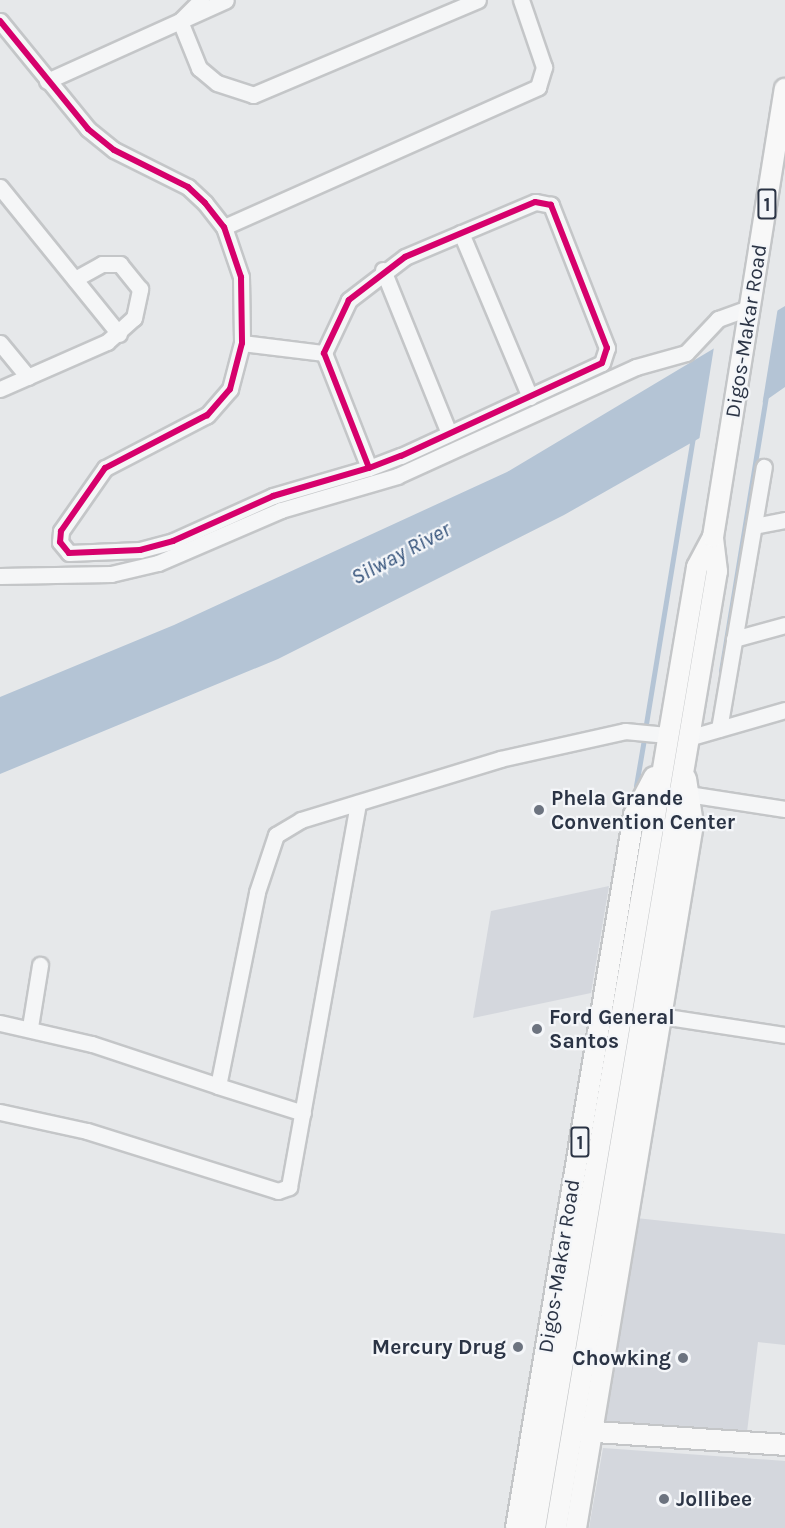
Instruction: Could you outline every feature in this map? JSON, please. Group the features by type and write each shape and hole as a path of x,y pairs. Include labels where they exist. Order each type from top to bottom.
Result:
{"main road":[{"name":"Digos-Makar Road","path":"556,1528 717,571 713,537 785,89"},
{"name":"Digos-Makar Road","path":"535,1528 662,761 697,567 713,537"},
{"name":"Digos-Makar Road","path":"516,1528 634,814 662,761"},
{"name":"Digos-Makar Road","path":"576,1528 693,824 683,765"},
{"path":"532,1428 785,1445"}],"street":[{"path":"180,21 201,0"},
{"path":"47,81 226,0"},
{"path":"180,21 205,75 233,90 261,95 478,0"},
{"path":"224,227 538,87 544,68 521,0"},
{"path":"0,21 47,81 114,150 188,187 224,227 241,277 242,343 238,369 219,404 98,475 61,531 66,551 151,548 273,496 369,468 599,366 607,352 553,208 546,201 535,202 461,233 383,270 349,300 324,352 369,468"},
{"path":"0,187 119,334"},
{"path":"461,233 530,397"},
{"path":"0,389 119,334 134,318 140,298 128,269 102,264 75,279"},
{"path":"383,270 449,433"},
{"path":"0,576 111,574 158,563 281,510 397,476 636,366 686,353 718,319 748,313"},
{"path":"0,343 28,377"},
{"path":"242,343 324,352"},
{"path":"719,729 764,466"},
{"path":"754,526 785,520"},
{"path":"735,639 785,625"},
{"path":"688,738 785,710"},
{"path":"218,1086 270,846 276,835 301,820 500,759 599,735 667,735"},
{"path":"688,794 785,809"},
{"path":"0,1112 87,1131 278,1191 291,1184 358,803"},
{"path":"30,1027 39,965"},
{"path":"661,1016 785,1035"},
{"path":"0,1023 30,1027 303,1113"}],"shaded area":[{"path":"609,886 591,993 473,1018 491,911"},
{"path":"636,1218 785,1234 785,1345 758,1342 747,1432 604,1422"},
{"path":"603,1448 785,1461 785,1528 589,1528"}],"water":[{"name":"Silway River","path":"785,306 785,387 765,401 564,515 278,659 0,774 0,697 174,625 507,472"}],"pier":[{"path":"778,307 762,406 699,441 714,347"}],"waterway":[{"path":"721,671 766,395"},
{"path":"646,724 693,436"},
{"path":"636,786 644,739"}],"cycle path":[{"path":"0,21 88,129 114,150 188,187 205,203 224,227 241,277 242,343 230,389 207,415 105,468 61,531 60,542 69,553 140,550 173,541 273,496 369,468 401,456 602,363 607,348 551,205 535,202 405,257 349,300 324,353 369,468"}],"place":[{"name":"Phela Grande Convention Center","path":"539,810"},
{"name":"Ford General Santos","path":"537,1029"},
{"name":"Mercury Drug","path":"518,1347"},
{"name":"Chowking","path":"683,1358"},
{"name":"Jollibee","path":"664,1499"}]}
